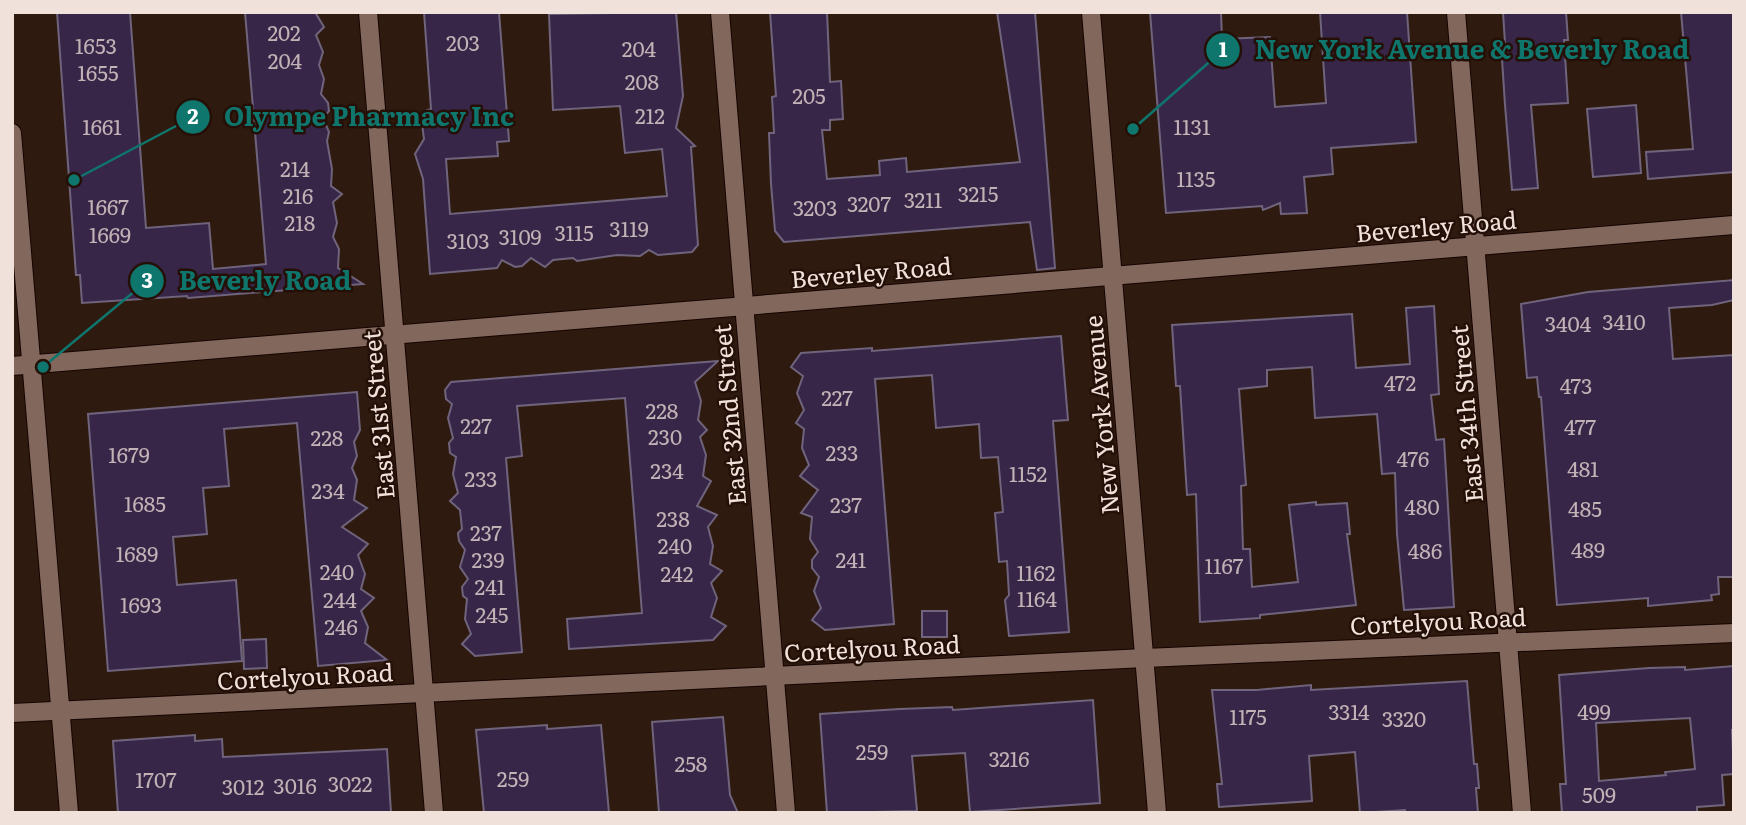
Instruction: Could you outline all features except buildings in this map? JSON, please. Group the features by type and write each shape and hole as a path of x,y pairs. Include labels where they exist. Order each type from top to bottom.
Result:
{"street":[{"name":"East 31st Street","path":"368,12 434,813"},
{"name":"East 32nd Street","path":"720,12 786,813"},
{"name":"New York Avenue","path":"1091,12 1157,813"},
{"name":"East 34th Street","path":"1456,12 1522,813"},
{"path":"12,133 69,813"},
{"name":"Beverley Road","path":"12,366 1734,225"},
{"name":"Cortelyou Road","path":"12,713 1508,641 1734,633"}],"place":[{"name":"New York Avenue & Beverly Road","path":"1133,129"},
{"name":"Olympe Pharmacy Inc","path":"74,180"},
{"name":"Beverly Road","path":"43,367"}]}
